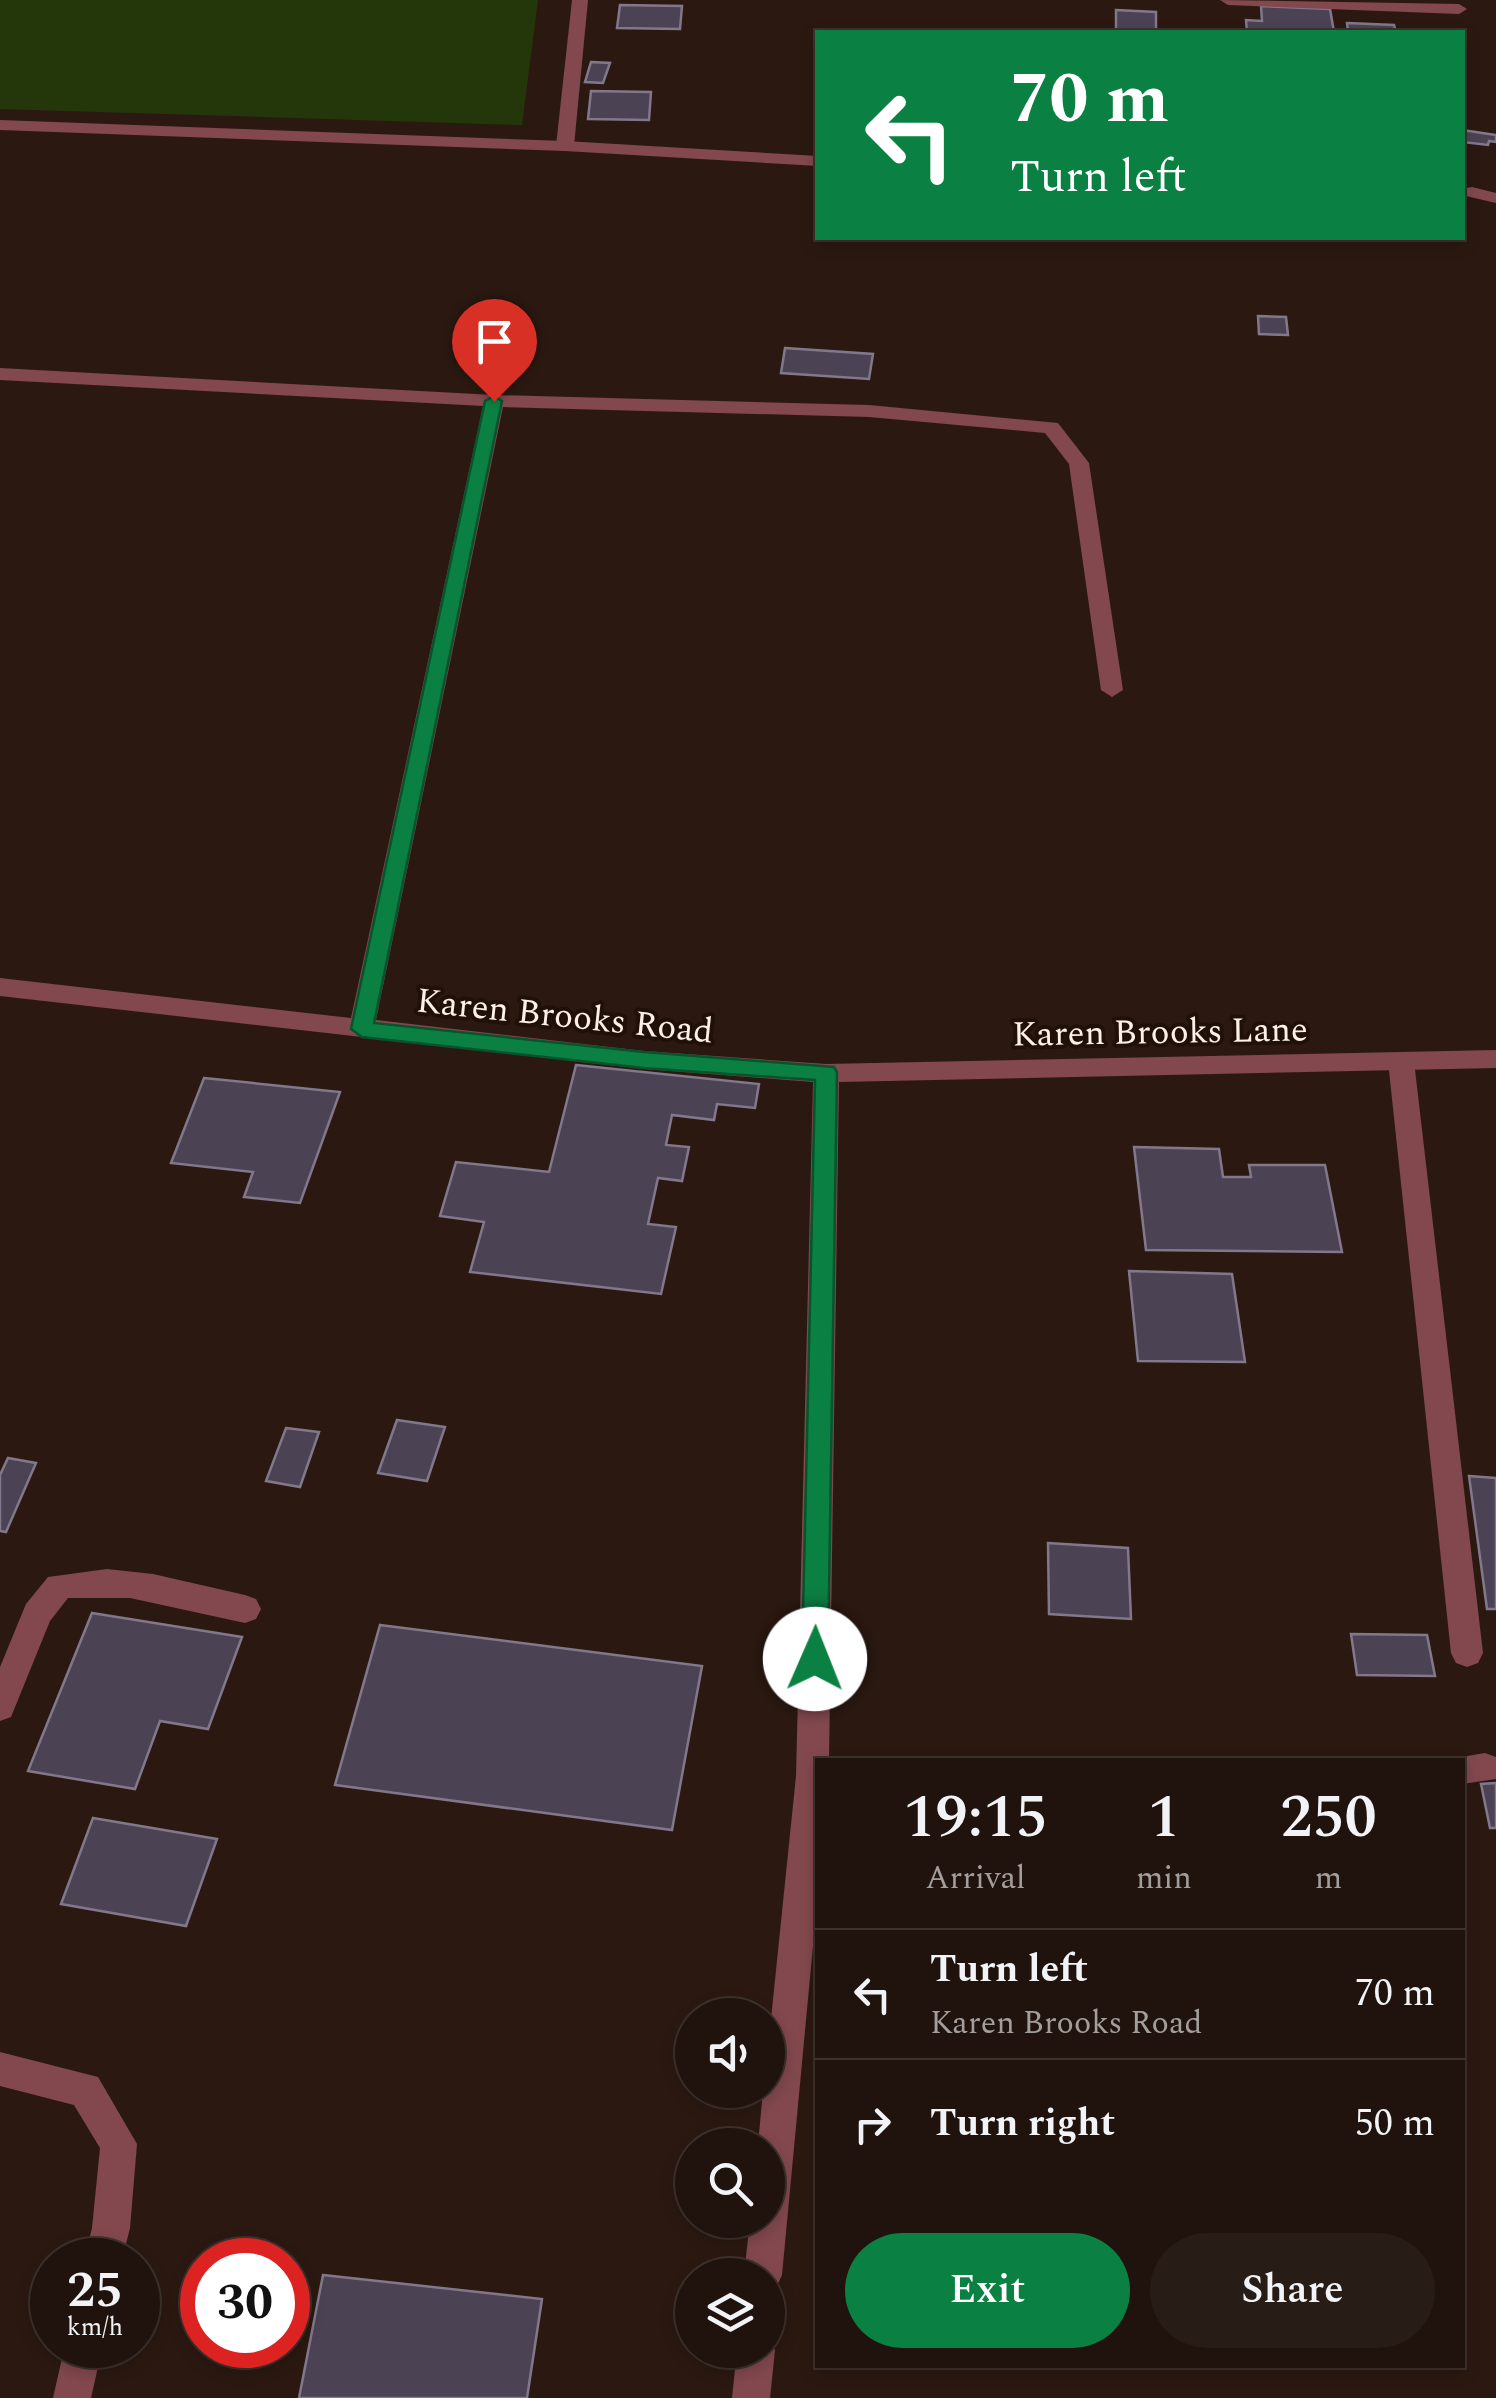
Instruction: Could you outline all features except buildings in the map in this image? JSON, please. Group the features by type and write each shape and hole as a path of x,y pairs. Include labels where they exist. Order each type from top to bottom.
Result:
{"street":[{"path":"564,146 580,0"},
{"path":"1228,0 1459,9"},
{"path":"0,126 564,146 815,161"},
{"path":"1467,192 1496,198"},
{"path":"0,374 494,401 870,411 1051,426 1079,463 1112,690"},
{"path":"362,1029 494,401"},
{"name":"Karen Brooks Road","path":"0,986 644,1060 826,1072"},
{"name":"Karen Brooks Lane","path":"826,1072 1496,1059"},
{"path":"1401,1061 1468,1653"},
{"path":"815,1758 826,1072"},
{"path":"0,1707 37,1614 59,1586 95,1580 148,1584 245,1609"},
{"path":"766,2258 815,1776"},
{"path":"11,2071 85,2090 119,2144 109,2238"},
{"path":"72,2398 79,2368"},
{"path":"752,2398 754,2368"}],"green space":[{"path":"0,0 538,0 522,125 0,109"}],"route":[{"path":"494,401 362,1029 644,1060 826,1072 815,1659"}]}
